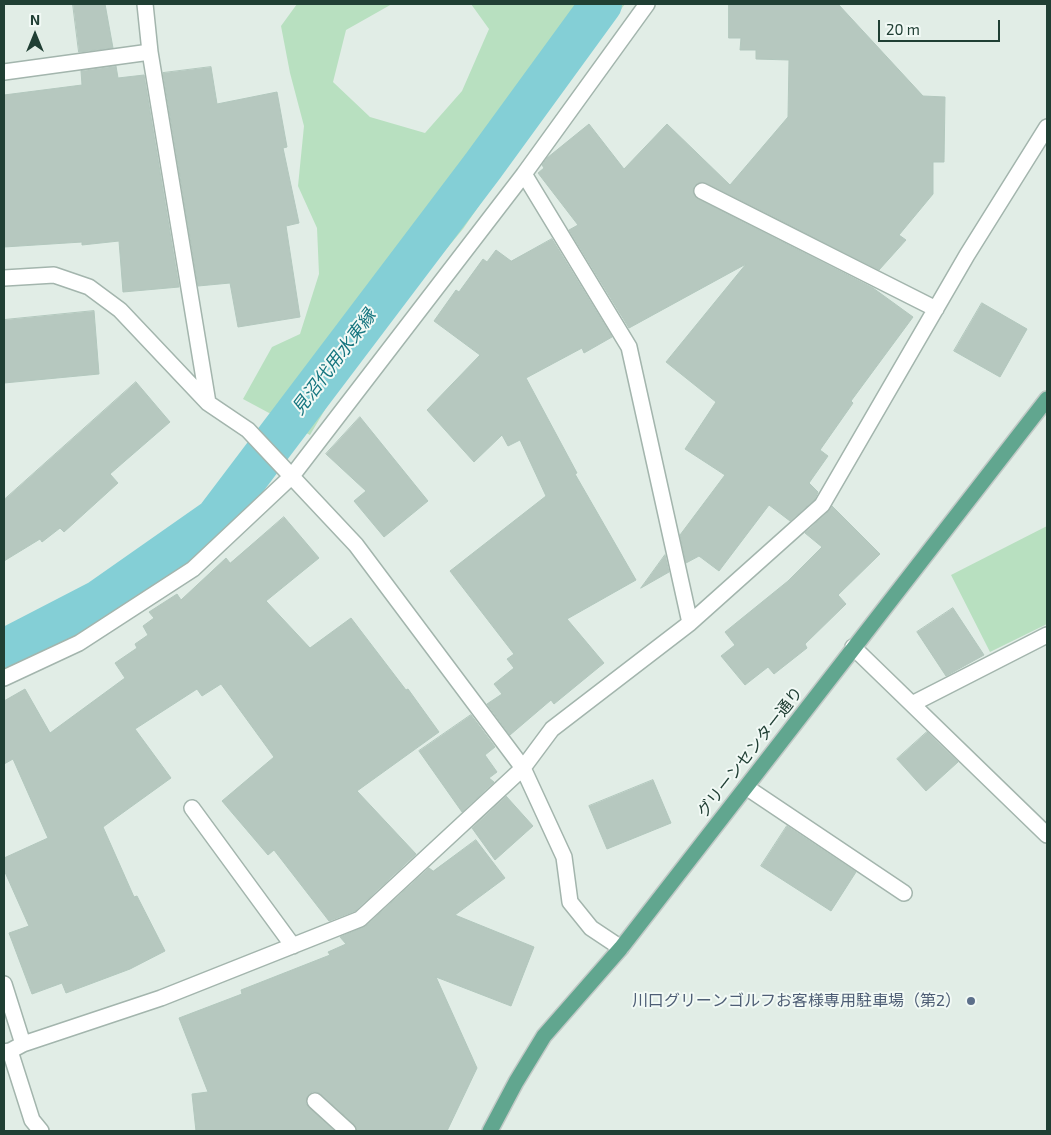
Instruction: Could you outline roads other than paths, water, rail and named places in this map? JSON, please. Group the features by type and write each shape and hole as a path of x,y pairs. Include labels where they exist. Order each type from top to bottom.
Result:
{"main road":[{"name":"グリーンセンター通り","path":"490,1131 516,1082 544,1036 621,948 1047,399"}],"street":[{"path":"145,4 150,52 208,403"},
{"path":"4,678 78,643 193,569 292,476 524,174 647,4"},
{"path":"4,72 150,52"},
{"path":"12,1049 161,998 360,920 523,768 552,729 690,623 822,505 967,255 1047,127"},
{"path":"524,174 629,346 690,623"},
{"path":"702,190 936,309"},
{"path":"4,278 54,275 88,287 120,310 208,403 248,430 292,476 356,546 523,768 564,857 570,902 591,928 621,948"},
{"path":"912,704 1047,635"},
{"path":"854,647 1047,835"},
{"path":"746,787 904,893"},
{"path":"192,808 293,946"},
{"path":"4,984 12,1049 32,1120 41,1131"},
{"path":"315,1101 348,1131"}],"waterway":[{"name":"見沼代用水東縁","path":"4,650 99,601 216,519 483,166 601,4"}],"place":[{"name":"川口グリーンゴルフお客様専用駐車場（第2）","path":"971,1001"}]}
